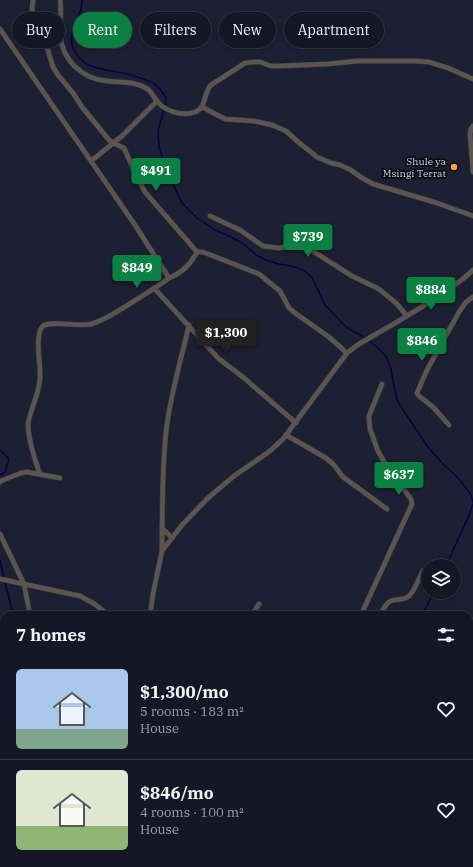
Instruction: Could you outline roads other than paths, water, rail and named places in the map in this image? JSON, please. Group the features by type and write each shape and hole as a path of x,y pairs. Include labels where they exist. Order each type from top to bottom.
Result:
{"street":[{"path":"33,0 32,10 44,37 53,67 58,75 109,140 124,148 145,192 197,252 203,252 259,274 280,291 289,308 329,337 347,353"},
{"path":"60,0 62,10 60,35 62,45 71,62 78,70 86,75 100,80 126,82 145,88 152,93 157,101 176,113 182,114 196,112 202,107 208,89 211,85 245,63 260,62 271,66 280,66 358,61 415,61 429,62 448,68 473,79"},
{"path":"0,29 135,225 169,278"},
{"path":"91,161 135,123 157,101"},
{"path":"202,107 225,118 254,121 272,125 286,131 317,157 351,170 373,184 434,202 473,216"},
{"path":"473,126 470,129 473,172"},
{"path":"210,216 240,230 263,246 279,248 295,242 300,243 352,276 379,290 397,304 407,316"},
{"path":"40,474 31,444 28,422 36,398 40,378 38,336 40,330 43,326 49,324 90,324 109,317 169,278 178,274 188,266 197,252"},
{"path":"162,551 182,525 209,497 234,476 270,451 286,435 347,353 359,344 443,294 473,270"},
{"path":"154,288 218,358 244,378 296,423"},
{"path":"450,425 417,393 427,370 459,312 466,302 473,297"},
{"path":"151,611 162,551 162,486 166,432 189,325"},
{"path":"363,611 412,504 411,499 387,468 370,429 369,416 382,384"},
{"path":"286,435 326,458 334,465 343,478 387,509"},
{"path":"0,482 27,472 60,478"},
{"path":"162,528 172,538"},
{"path":"0,534 24,584 29,611"},
{"path":"382,611 386,604 390,601 409,596 421,574"},
{"path":"0,579 80,596 104,611"},
{"path":"255,611 259,604"},
{"path":"0,831 0,838"}],"waterway":[{"path":"82,0 82,6 72,32 72,45 80,59 96,68 129,75 151,82 160,88 166,98 165,106"},
{"path":"164,109 158,131 159,146 165,167 182,203 197,218 215,230 245,245 256,255 266,260 292,266 305,271 312,277 325,305 346,327 377,347 387,358 391,369 397,400 428,447 464,485 471,495 473,502"},
{"path":"0,450 9,459 5,472 0,475"},
{"path":"449,559 473,504"},
{"path":"0,560 4,578"},
{"path":"5,582 12,611"},
{"path":"424,611 430,599"}],"place":[{"name":"Shule ya Msingi Terrat","path":"454,167"}]}
